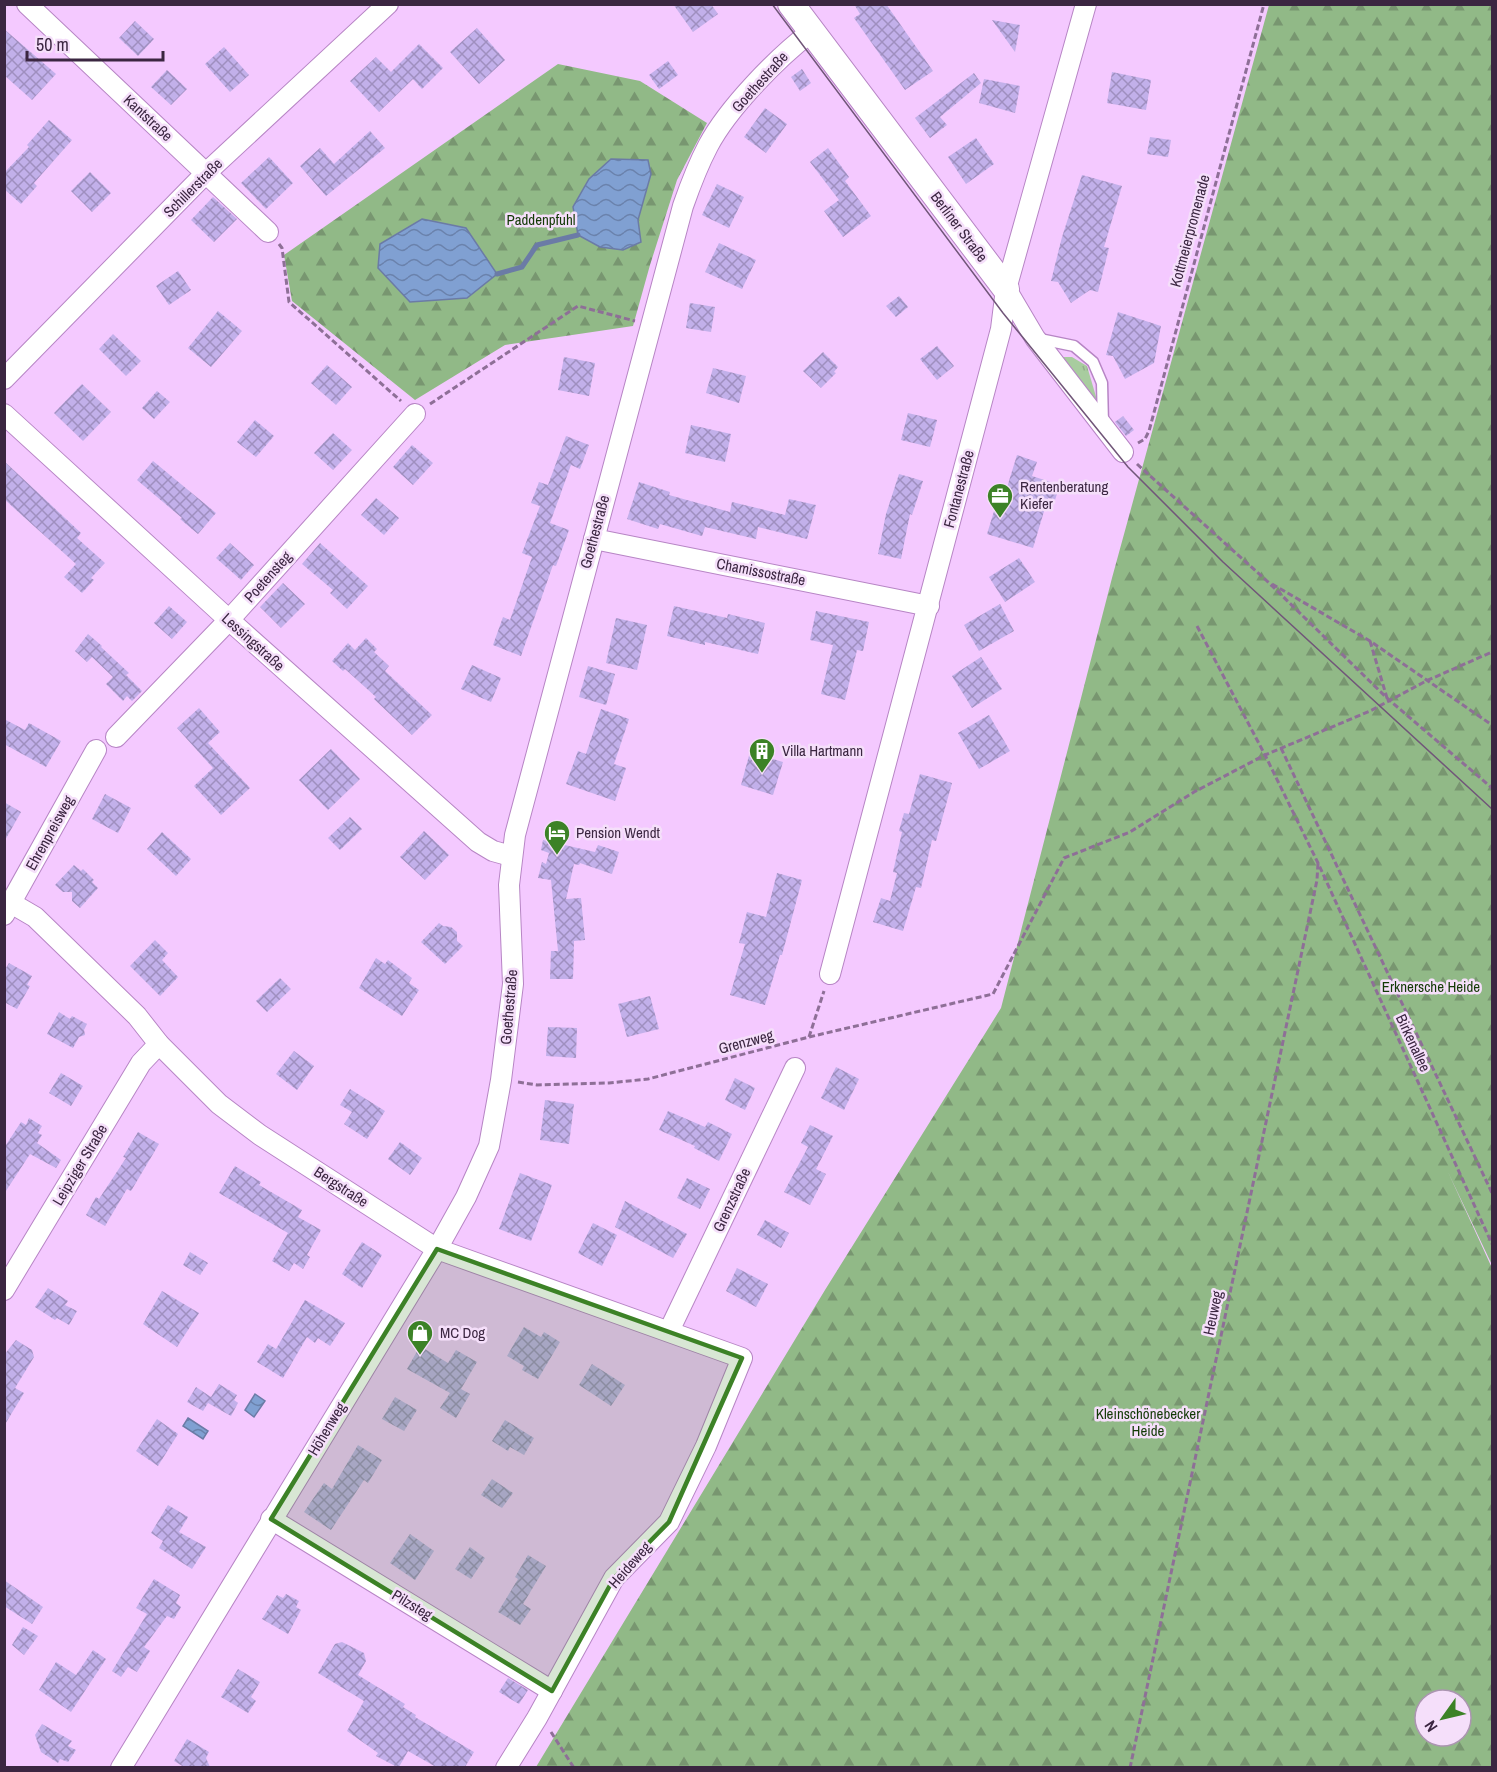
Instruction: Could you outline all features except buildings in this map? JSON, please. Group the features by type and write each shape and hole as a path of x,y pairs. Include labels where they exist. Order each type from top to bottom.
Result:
{"street":[{"name":"Kantstraße","path":"27,4 268,232"},
{"name":"Schillerstraße","path":"4,379 206,173 388,4"},
{"name":"Berliner Straße","path":"790,4 1006,289 1035,338 1123,452"},
{"name":"Fontanestraße","path":"830,974 1001,329 1006,289 1086,4"},
{"name":"Goethestraße","path":"501,1079 513,984 509,885 515,835 683,206 708,144 726,119 773,65 811,32"},
{"name":"Lessingstraße","path":"4,414 229,620 478,842 493,851 511,856"},
{"name":"Poetensteg","path":"116,736 229,620 415,414"},
{"name":"Chamissostraße","path":"594,539 929,606"},
{"name":"Ehrenpreisweg","path":"8,909 96,750"},
{"name":"Bergstraße","path":"8,909 35,916 137,1016 159,1044 219,1104 260,1135 437,1249 742,1358"},
{"name":"Leipziger Straße","path":"4,1290 141,1063 159,1044"},
{"name":"Grenzstraße","path":"669,1331 795,1068"},
{"name":"Höhenweg","path":"121,1767 437,1249 466,1197 489,1146 501,1079"},
{"name":"Heideweg","path":"506,1767 537,1718 614,1578 669,1522 706,1446 742,1358"},
{"name":"Pilzsteg","path":"272,1520 552,1691"}],"lane":[{"path":"1035,338 1074,346 1093,362 1102,383 1103,427"}],"path":[{"name":"Kottmeierpromenade","path":"1123,452 1145,439 1149,431 1264,4"},
{"path":"268,232 282,248 289,302 415,414 578,306 651,326"},
{"path":"1123,452 1268,581 1388,699 1492,788"},
{"path":"1268,581 1371,641 1425,681 1492,725"},
{"name":"Birkenallee","path":"1197,626 1265,755 1318,863 1492,1244"},
{"path":"1371,641 1388,699"},
{"path":"1265,755 1370,711 1388,699 1425,681 1492,652"},
{"path":"1281,748 1492,1193"},
{"name":"Grenzweg","path":"501,1079 537,1085 609,1083 648,1079 809,1037 993,994 1064,858 1130,831 1194,792 1265,755"},
{"name":"Heuweg","path":"1130,1767 1317,880 1318,863"},
{"path":"809,1037 830,974"},
{"path":"537,1718 550,1731 574,1767"}],"highlighted area":[{"path":"437,1249 742,1358 669,1522 614,1578 552,1691 271,1519"}],"green space":[{"name":"Kleinschönebecker Heide","path":"1269,5 1492,5 1492,1265 1448,1172 1492,1268 1492,1767 536,1767 825,1290 1001,1008 1112,578"},
{"name":"Paddenpfuhl","path":"558,64 640,81 707,123 677,180 633,326 505,345 415,400 292,301 284,255"},
{"path":"1062,357 1072,357 1087,366 1097,400 1076,383"}],"water":[{"path":"611,159 648,160 651,174 638,220 641,242 623,250 600,247 578,235 573,207 589,179"},
{"path":"422,219 466,228 497,274 467,298 410,302 378,268 380,244"},
{"path":"255,1394 265,1401 254,1417 245,1410"},
{"path":"188,1418 208,1431 203,1439 183,1426"}],"waterway":[{"path":"497,274 522,267 537,245 578,235"}],"tram line":[{"path":"772,4 1003,313 1128,467 1223,562 1492,809"}],"place":[{"name":"Rentenberatung Kiefer","path":"1000,519"},
{"name":"Villa Hartmann","path":"762,774"},
{"name":"Pension Wendt","path":"557,856"},
{"name":"MC Dog","path":"420,1356"}],"park label":[{"name":"Erknersche Heide","path":"1431,987"}]}
